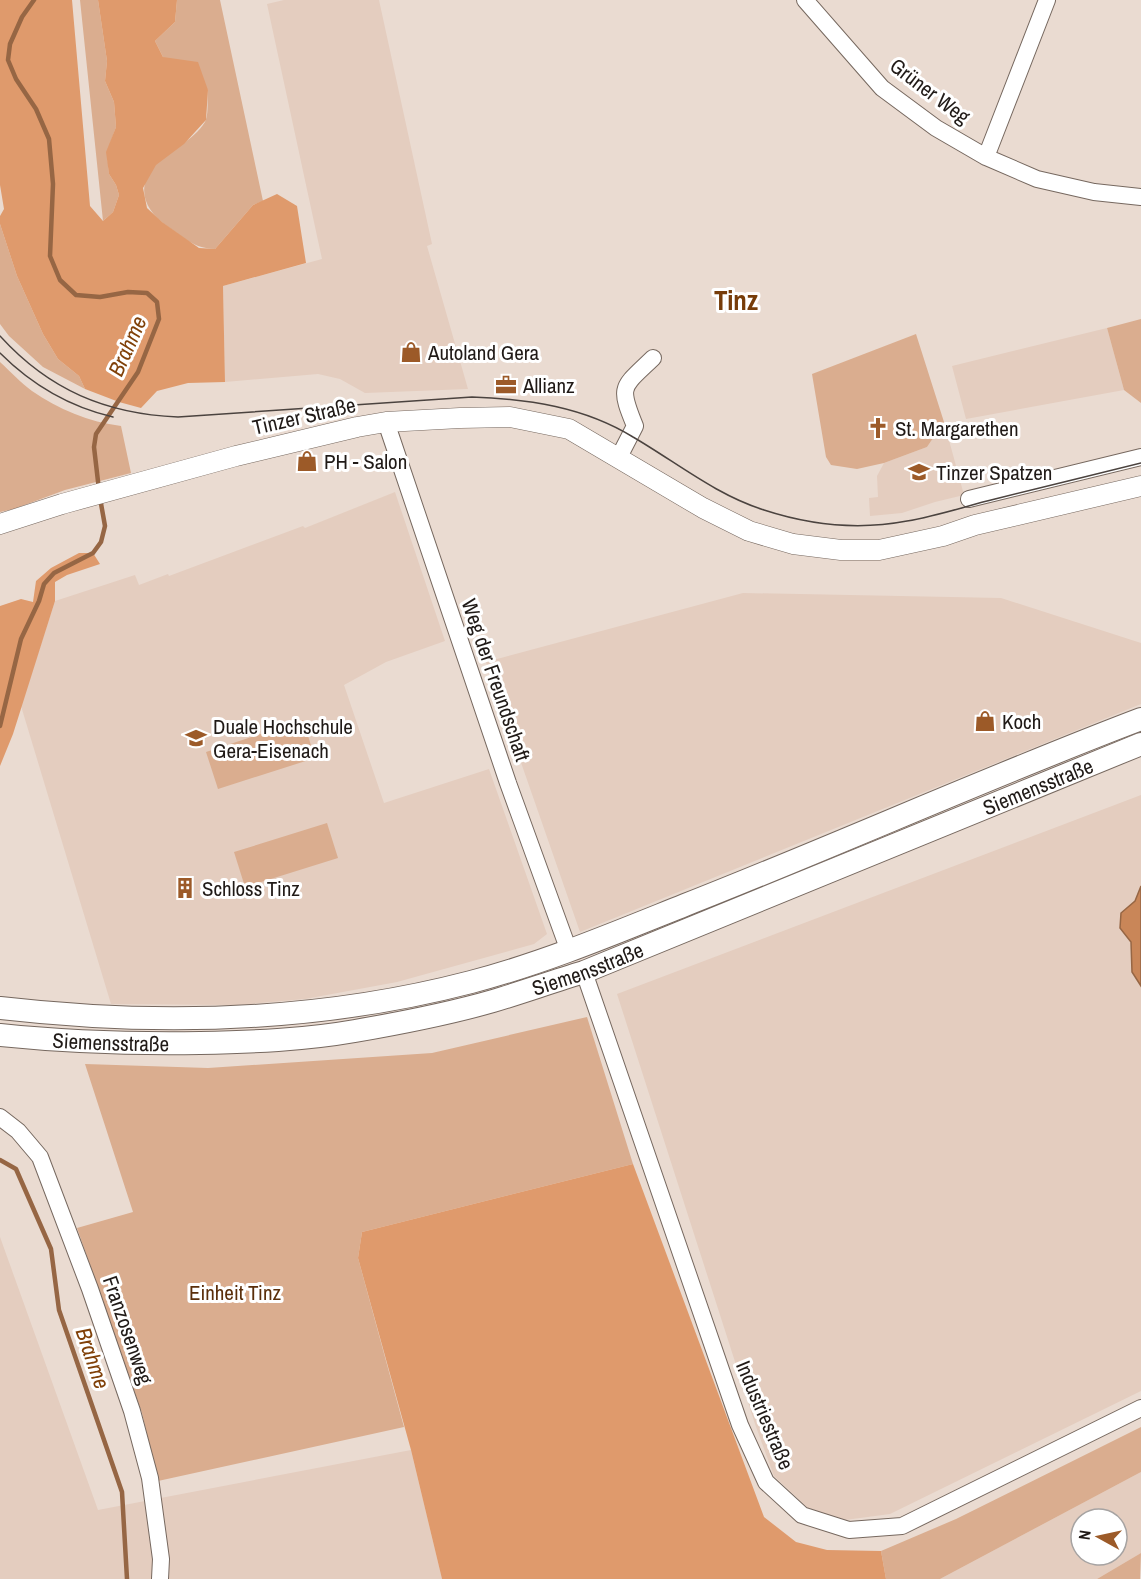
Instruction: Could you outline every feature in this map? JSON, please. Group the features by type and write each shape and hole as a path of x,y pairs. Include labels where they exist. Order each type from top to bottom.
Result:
{"main road":[{"name":"Siemensstraße","path":"3,1009 125,1017 305,1013 373,1003 472,982 569,951 742,883 1141,719"},
{"name":"Siemensstraße","path":"1,1038 126,1044 244,1042 299,1038 353,1031 437,1015 492,1001 584,972 1141,744"},
{"path":"1,1038 3,1009"}],"street":[{"name":"Grüner Weg","path":"806,0 882,88 936,128 986,157 1037,179 1094,192 1141,197"},
{"name":"Grüner Weg","path":"986,157 1047,0"},
{"path":"619,457 635,426 624,400 625,389 629,381 653,358"},
{"name":"Tinzer Straße","path":"0,524 236,456 386,422 510,417 569,429 703,508 740,526 793,544 841,550 879,550 1141,486"},
{"name":"Weg der Freundschaft","path":"386,422 508,783 569,951"},
{"path":"969,499 1141,457"},
{"name":"Industriestraße","path":"584,972 740,1425 766,1482 802,1515 849,1530 902,1526 1141,1408"},
{"name":"Franzosenweg","path":"0,1117 18,1131 40,1156 90,1289 132,1411 151,1489 161,1559 160,1579"}],"shaded area":[{"path":"0,0 72,0 90,206 103,221 113,212 119,195 109,174 106,152 116,127 114,102 105,81 107,61 98,0 177,0 175,22 155,41 163,57 198,62 208,90 206,120 184,144 156,165 143,188 147,208 162,222 199,248 215,249 253,205 277,194 297,206 306,263 223,286 225,382 188,383 157,391 141,408 85,389 79,376 58,359 43,334 17,276 0,224 0,216 4,209 0,185"},
{"path":"284,0 379,0 432,244 427,246 468,389 365,393 340,379 318,374 225,382 223,286 322,259 267,4"},
{"path":"1107,328 1124,390 966,419 952,366"},
{"name":"Tinzer Spatzen","path":"944,422 964,495 902,513 870,516 869,498 878,497 877,476 884,463 927,447"},
{"name":"Duale Hochschule Gera-Eisenach","path":"395,492 445,641 386,662 344,685 384,803 489,769 547,934 534,944 397,982 305,999 238,1005 111,1004 21,706 55,601 135,575 139,585 168,574 169,576 303,526 305,528"},
{"path":"79,553 93,553 100,564 67,575 55,582 55,601 13,734 0,766 0,606 21,599 33,602 36,581 51,568"},
{"path":"743,593 1001,598 1141,643 1141,704 580,932 486,662"},
{"path":"1141,795 1141,1391 890,1514 845,1520 808,1508 774,1476 755,1424 617,994"},
{"path":"1141,886 1141,986 1132,972 1131,942 1120,928 1121,913 1135,901"},
{"path":"633,1164 764,1517 796,1542 827,1550 881,1551 886,1579 442,1579 411,1450 358,1258 362,1232"},
{"path":"0,1237 98,1510 411,1450 442,1579 0,1579"},
{"path":"1141,1472 1141,1553 1129,1560 1129,1507 1075,1507"},
{"path":"1069,1510 1069,1567 1117,1567 1097,1579 940,1579"}],"green space":[{"path":"80,0 98,0 107,61 105,81 114,102 116,127 107,152 109,174 119,195 113,212 103,221"},
{"path":"177,0 220,0 263,201 253,205 215,249 195,244 167,226 153,213 145,198 146,181 156,164 200,129 207,115 208,90 163,57 155,41 175,22"},
{"path":"0,224 17,276 43,334 58,359 79,376 85,389 43,367 9,336 0,324"},
{"path":"1141,319 1141,403 1124,390 1107,328"},
{"path":"916,334 944,422 927,447 884,463 857,469 831,465 826,457 812,374"},
{"path":"0,362 28,388 52,404 86,418 121,426 131,473 65,490 0,512"},
{"path":"303,720 315,758 218,789 206,752"},
{"path":"327,823 338,858 245,887 234,852"},
{"name":"Einheit Tinz","path":"587,1017 633,1164 362,1232 358,1258 404,1427 158,1481 142,1413 77,1228 133,1212 85,1064 208,1068 432,1053"},
{"path":"1141,1427 1141,1472 1075,1507 1069,1507 1069,1510 940,1579 886,1579 881,1551 956,1519"},
{"path":"1141,1553 1140,1579 1097,1579 1117,1567 1129,1567 1129,1560"}],"waterway":[{"name":"Brahme","path":"34,0 22,17 10,44 8,60 16,79 36,109 49,139 53,184 50,256 60,280 76,295 100,297 128,292 147,293 157,302 159,319 138,372 96,434 94,447 99,490"},
{"name":"Brahme","path":"0,726 21,639 39,601 44,584 54,573 93,553 101,542 105,526 100,498"},
{"name":"Brahme","path":"0,1160 16,1169 51,1249 59,1310 122,1492 127,1579"}],"tram line":[{"path":"0,336 38,371 80,396 127,411 152,415 178,417 472,397 556,406 595,418 614,427 713,487 746,504 781,515 817,522 871,525 918,519 1141,463"},
{"path":"0,353 25,375 52,393 97,413 113,417"}],"place":[{"name":"Autoland Gera","path":"411,352"},
{"name":"Allianz","path":"506,385"},
{"name":"St. Margarethen","path":"878,428"},
{"name":"PH - Salon","path":"307,461"},
{"name":"Tinzer Spatzen","path":"919,472"},
{"name":"Koch","path":"985,721"},
{"name":"Duale Hochschule Gera-Eisenach","path":"196,738"},
{"name":"Schloss Tinz","path":"185,888"}],"district":[{"name":"Tinz","path":"736,300"}]}
